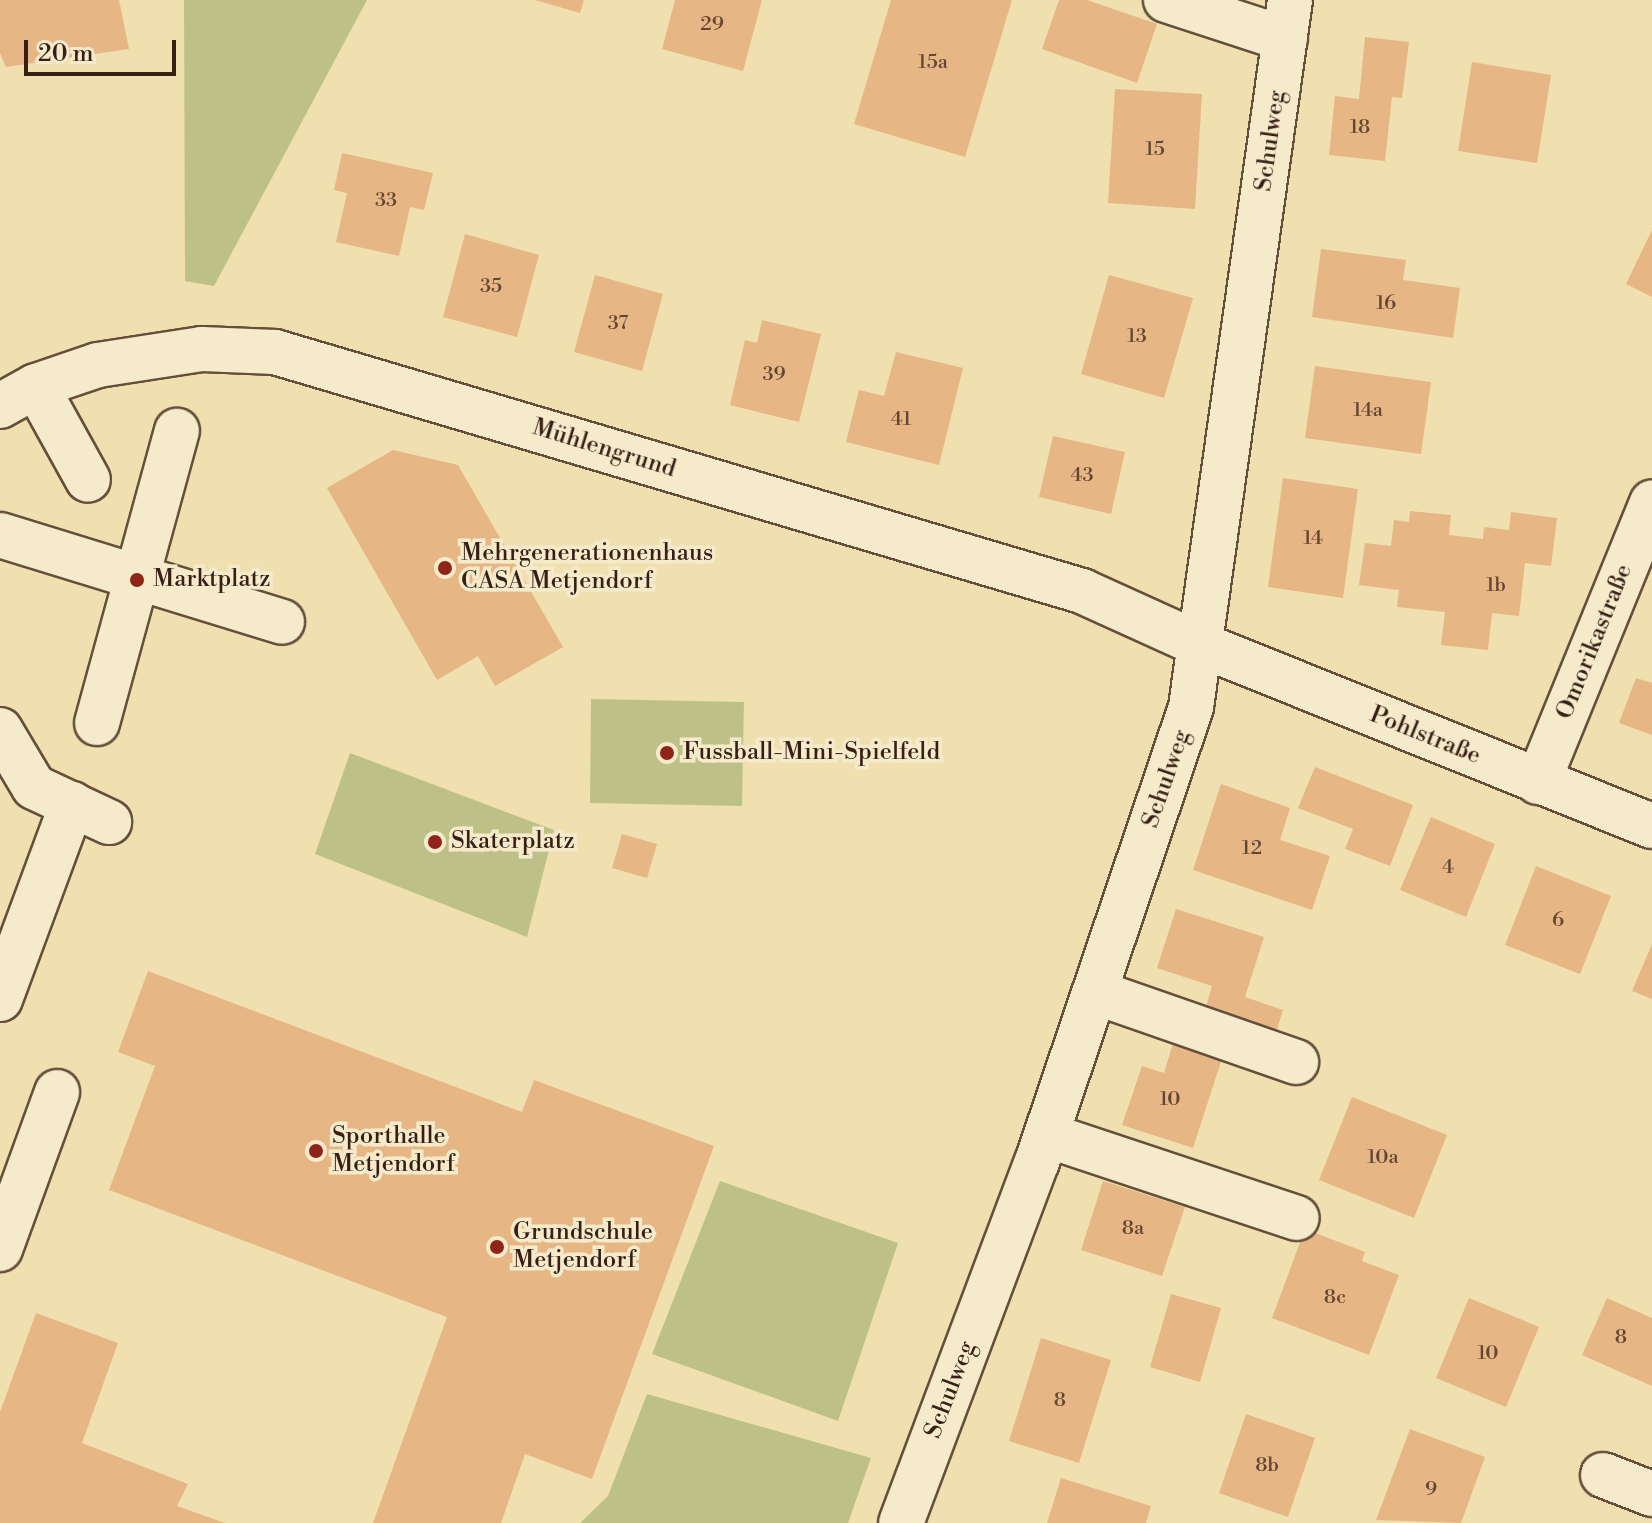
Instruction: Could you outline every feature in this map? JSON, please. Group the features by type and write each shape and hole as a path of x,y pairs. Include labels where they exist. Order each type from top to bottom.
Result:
{"street":[{"path":"1166,0 1288,19"},
{"name":"Schulweg","path":"901,1523 1047,1135 1191,707 1288,19"},
{"name":"Mühlengrund","path":"18,396 98,365 202,349 275,352 1082,591 1199,644"},
{"path":"18,396 88,480"},
{"path":"97,723 177,431"},
{"name":"Omorikastraße","path":"1538,782 1652,502"},
{"path":"0,535 137,580 282,622"},
{"name":"Pohlstraße","path":"1199,644 1652,826"},
{"path":"0,730 34,787 90,813 0,999"},
{"path":"1095,992 1296,1062"},
{"path":"0,1249 57,1092"},
{"path":"1047,1135 1297,1218"},
{"path":"1603,1475 1652,1494"}],"green space":[{"path":"184,0 367,0 214,286 185,281"},
{"name":"Fussball-Mini-Spielfeld","path":"591,699 744,702 742,806 590,803"},
{"name":"Skaterplatz","path":"350,753 554,830 527,937 315,854"},
{"path":"720,1181 898,1243 838,1421 652,1354"},
{"path":"647,1394 871,1458 848,1523 580,1523 608,1496"}],"building":[{"path":"0,0 119,0 129,49 6,67 0,53"},
{"path":"535,0 584,0 580,13"},
{"path":"675,0 762,0 743,71 662,49"},
{"path":"891,0 1012,0 965,157 854,124"},
{"path":"1059,0 1087,0 1157,24 1137,83 1042,49"},
{"path":"1365,37 1409,42 1402,98 1392,97 1385,161 1329,155 1335,96 1359,99"},
{"path":"1472,62 1551,75 1537,163 1458,151"},
{"path":"1115,89 1202,94 1195,209 1108,203"},
{"path":"342,153 433,173 424,210 410,207 399,256 336,242 347,193 334,190"},
{"path":"1652,230 1652,297 1626,284"},
{"path":"465,234 539,255 517,337 443,317"},
{"path":"1321,249 1406,260 1403,280 1460,288 1453,338 1312,317"},
{"path":"595,275 663,294 642,371 574,352"},
{"path":"1109,275 1193,298 1164,398 1081,374"},
{"path":"762,320 821,334 799,422 730,405 745,340 757,343"},
{"path":"896,352 963,368 939,465 846,442 859,390 884,396"},
{"path":"1315,366 1431,382 1421,454 1305,438"},
{"path":"1053,436 1125,452 1111,514 1039,497"},
{"name":"Mehrgenerationenhaus CASA Metjendorf","path":"393,450 458,465 563,647 495,686 478,656 437,680 327,488"},
{"path":"1283,478 1358,489 1343,598 1268,587"},
{"path":"1410,511 1451,515 1449,535 1483,539 1484,527 1509,530 1511,512 1557,518 1551,566 1525,563 1519,616 1492,613 1488,650 1441,645 1445,612 1397,607 1399,590 1359,585 1365,543 1391,546 1394,520 1409,522"},
{"path":"1636,678 1652,683 1652,735 1619,723"},
{"path":"1315,767 1413,805 1390,866 1345,849 1353,829 1298,808"},
{"path":"1221,784 1290,808 1280,840 1330,856 1312,910 1193,870"},
{"path":"1431,817 1495,844 1466,917 1400,890"},
{"path":"622,834 657,844 647,878 612,868"},
{"path":"1536,866 1611,896 1580,974 1505,945"},
{"path":"1176,909 1264,937 1245,997 1283,1010 1274,1039 1203,1017 1212,986 1157,968"},
{"path":"1652,944 1652,999 1632,991"},
{"path":"148,971 522,1112 534,1080 714,1146 592,1479 525,1454 501,1523 373,1523 447,1317 109,1190 155,1066 118,1052"},
{"path":"1179,1024 1228,1040 1193,1148 1122,1125 1142,1066 1164,1073"},
{"path":"1352,1097 1447,1135 1414,1218 1319,1180"},
{"path":"1103,1181 1185,1207 1162,1276 1081,1250"},
{"path":"1305,1229 1365,1252 1362,1261 1399,1275 1369,1355 1272,1318"},
{"path":"1171,1294 1221,1308 1200,1382 1150,1367"},
{"path":"1469,1298 1539,1327 1506,1407 1436,1378"},
{"path":"1607,1298 1652,1318 1652,1386 1582,1355"},
{"path":"36,1313 118,1343 82,1443 188,1484 177,1506 225,1523 0,1523 0,1412"},
{"path":"1041,1338 1111,1360 1079,1463 1009,1441"},
{"path":"1246,1414 1315,1438 1288,1517 1219,1493"},
{"path":"1410,1429 1485,1457 1461,1523 1376,1520"},
{"path":"1061,1478 1151,1506 1146,1523 1047,1523"}],"place":[{"name":"Mehrgenerationenhaus CASA Metjendorf","path":"445,568"},
{"name":"Marktplatz","path":"137,580"},
{"name":"Fussball-Mini-Spielfeld","path":"667,753"},
{"name":"Skaterplatz","path":"435,842"},
{"name":"Sporthalle Metjendorf","path":"316,1151"},
{"name":"Grundschule Metjendorf","path":"497,1247"}]}
